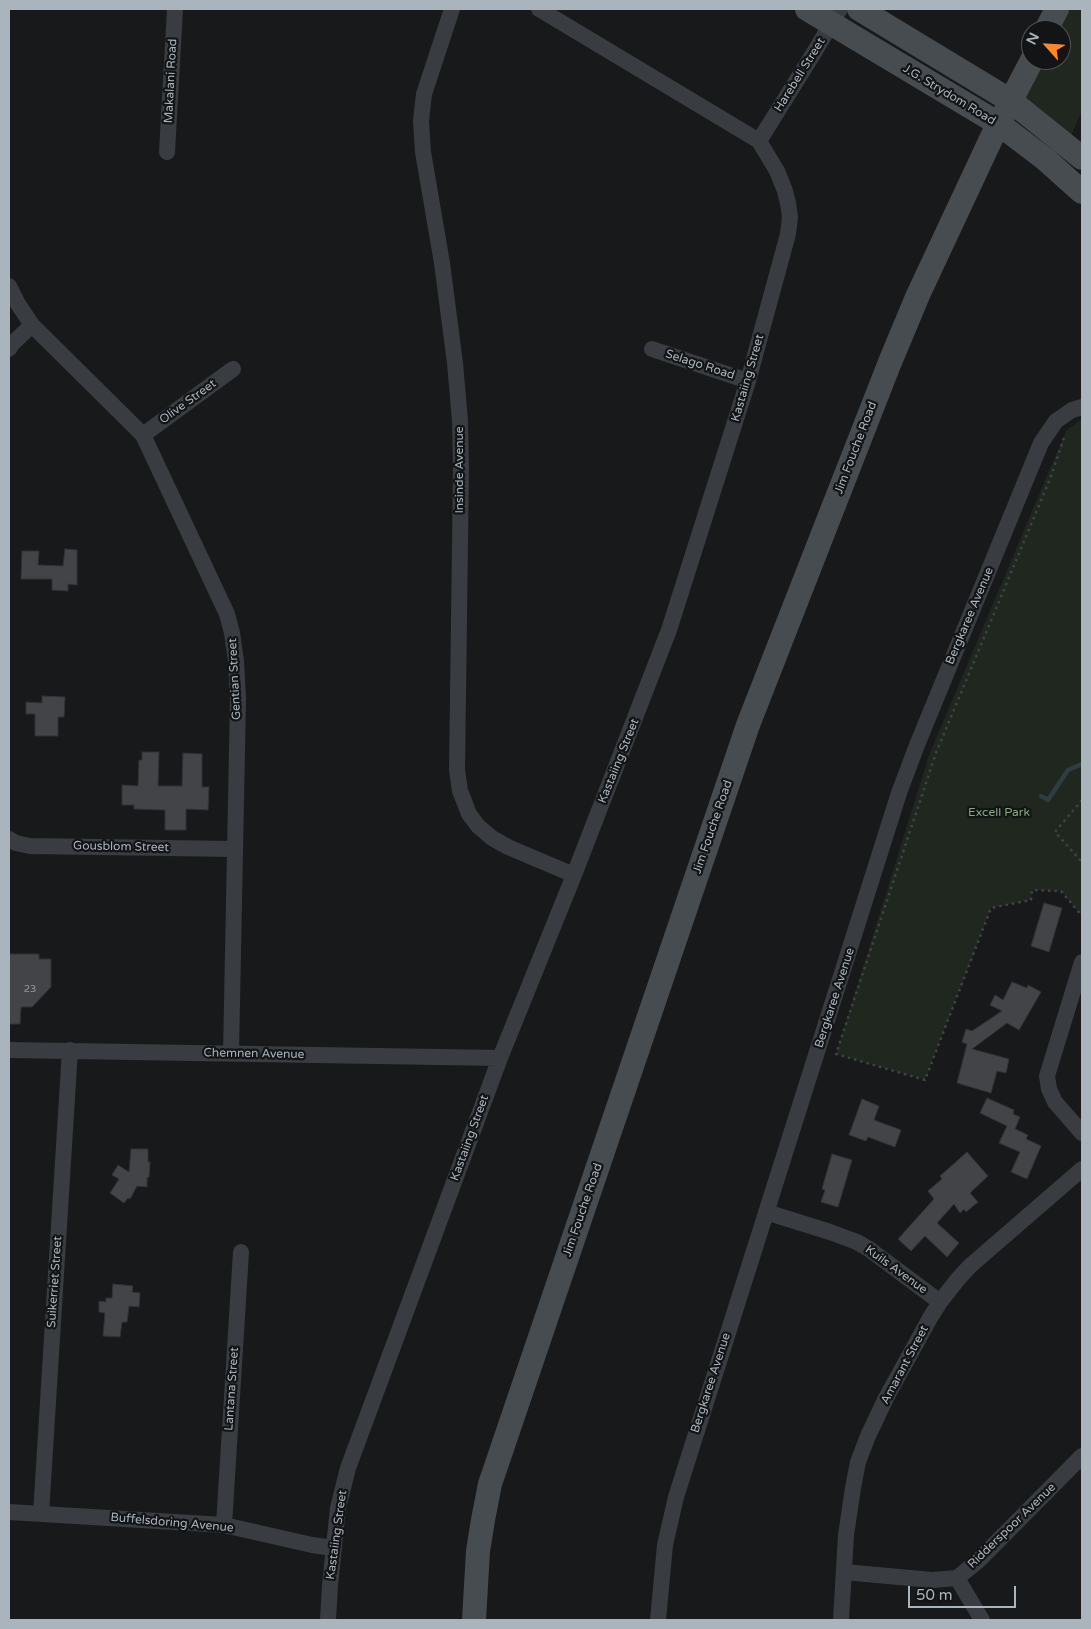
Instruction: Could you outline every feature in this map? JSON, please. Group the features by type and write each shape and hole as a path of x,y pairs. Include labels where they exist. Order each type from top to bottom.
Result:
{"street":[{"name":"Makalani Road","path":"167,152 174,9"},
{"name":"Insinde Avenue","path":"452,9 437,49 424,94 421,121 423,152 442,263 455,363 460,421 457,770 460,792 469,814 478,826 492,838 508,848 574,875"},
{"name":"Kastaiing Street","path":"328,1620 338,1508 348,1468 500,1058 574,875 669,630 748,381 788,234 790,217 788,203 777,170 759,141 539,9"},
{"name":"J.G. Strydom Road","path":"807,9 835,16 999,124 1045,159 1082,192"},
{"path":"859,9 1011,101 1082,158"},
{"name":"Harebell Street","path":"759,141 835,16"},
{"name":"Jim Fouche Road","path":"474,1620 478,1551 490,1484 748,725 890,362 949,228 1027,70"},
{"name":"Gentian Street","path":"9,286 32,325 143,435 228,614 236,661 238,699 230,1054"},
{"path":"9,349 32,325"},
{"name":"Selago Road","path":"652,348 748,381"},
{"name":"Olive Street","path":"143,435 233,368"},
{"name":"Bergkaree Avenue","path":"658,1620 665,1545 676,1496 899,794 917,745 1041,443 1056,421 1072,410 1082,407"},
{"name":"Gousblom Street","path":"9,840 30,846 234,849"},
{"path":"1082,962 1047,1076 1049,1089 1055,1102 1082,1133"},
{"name":"Chemnen Avenue","path":"9,1050 500,1058"},
{"name":"Suikerriet Street","path":"41,1514 70,1050"},
{"name":"Amarant Street","path":"841,1620 846,1535 858,1462 886,1398 940,1302 970,1266 1082,1168"},
{"name":"Kuils Avenue","path":"766,1212 857,1242 940,1302"},
{"name":"Lantana Street","path":"224,1525 241,1252"},
{"name":"Ridderspoor Avenue","path":"844,1572 932,1580 958,1578 1082,1456"},
{"name":"Buffelsdoring Avenue","path":"9,1512 224,1525 333,1548"},
{"path":"958,1578 982,1620"}],"path":[{"path":"1066,431 1050,479 936,753 836,1054 925,1080 991,908 1031,900 1032,890 1061,891 1082,916"},
{"path":"1082,800 1055,832 1082,862"}],"green space":[{"path":"1056,9 1082,9 1082,111 1067,145 1012,102 1027,70 1071,70 1071,20 1051,20"},
{"name":"Excell Park","path":"1082,419 1082,916 1061,891 1032,890 1031,900 991,908 925,1080 836,1054 929,755 1066,431"}],"building":[{"path":"65,549 77,550 77,585 68,584 68,591 52,590 52,579 21,579 22,551 39,551 38,565 63,566"},
{"path":"42,696 65,697 64,717 58,717 58,736 35,736 35,714 26,714 26,702 42,703"},
{"path":"142,752 159,752 158,786 182,786 183,753 202,754 202,787 209,787 208,810 186,809 186,830 165,830 165,810 134,809 134,805 122,805 122,785 138,786 139,760 142,760"},
{"path":"1044,903 1062,908 1049,952 1031,946"},
{"path":"9,954 39,954 39,959 51,959 51,987 32,1007 21,1007 20,1024 9,1024"},
{"path":"1012,982 1027,988 1028,985 1041,992 1019,1030 1007,1023 972,1049 1009,1059 1006,1073 997,1071 991,1093 957,1083 967,1044 962,1042 966,1029 972,1031 1002,1011 990,1005 995,995 1003,1000"},
{"path":"987,1098 1014,1110 1013,1114 1020,1117 1015,1129 1028,1135 1026,1139 1041,1146 1027,1179 1011,1172 1020,1152 999,1143 1007,1126 980,1113"},
{"path":"862,1099 879,1106 874,1120 901,1130 895,1147 868,1137 866,1141 849,1135"},
{"path":"131,1149 148,1149 148,1162 150,1162 149,1177 147,1178 147,1187 137,1186 130,1199 128,1198 124,1203 110,1193 119,1179 112,1175 118,1165 129,1172"},
{"path":"967,1152 988,1176 970,1193 978,1202 966,1212 964,1209 960,1213 954,1204 937,1223 959,1243 947,1257 925,1236 911,1251 898,1239 934,1199 928,1191 942,1179 940,1176"},
{"path":"832,1154 852,1160 838,1207 821,1202 825,1190 822,1189"},
{"path":"113,1284 133,1286 132,1292 140,1293 139,1307 129,1306 127,1322 122,1322 120,1337 103,1336 105,1313 99,1312 99,1301 106,1302 106,1298 112,1298"}],"waterway":[{"path":"1041,796 1048,800 1068,770 1082,764"}]}
